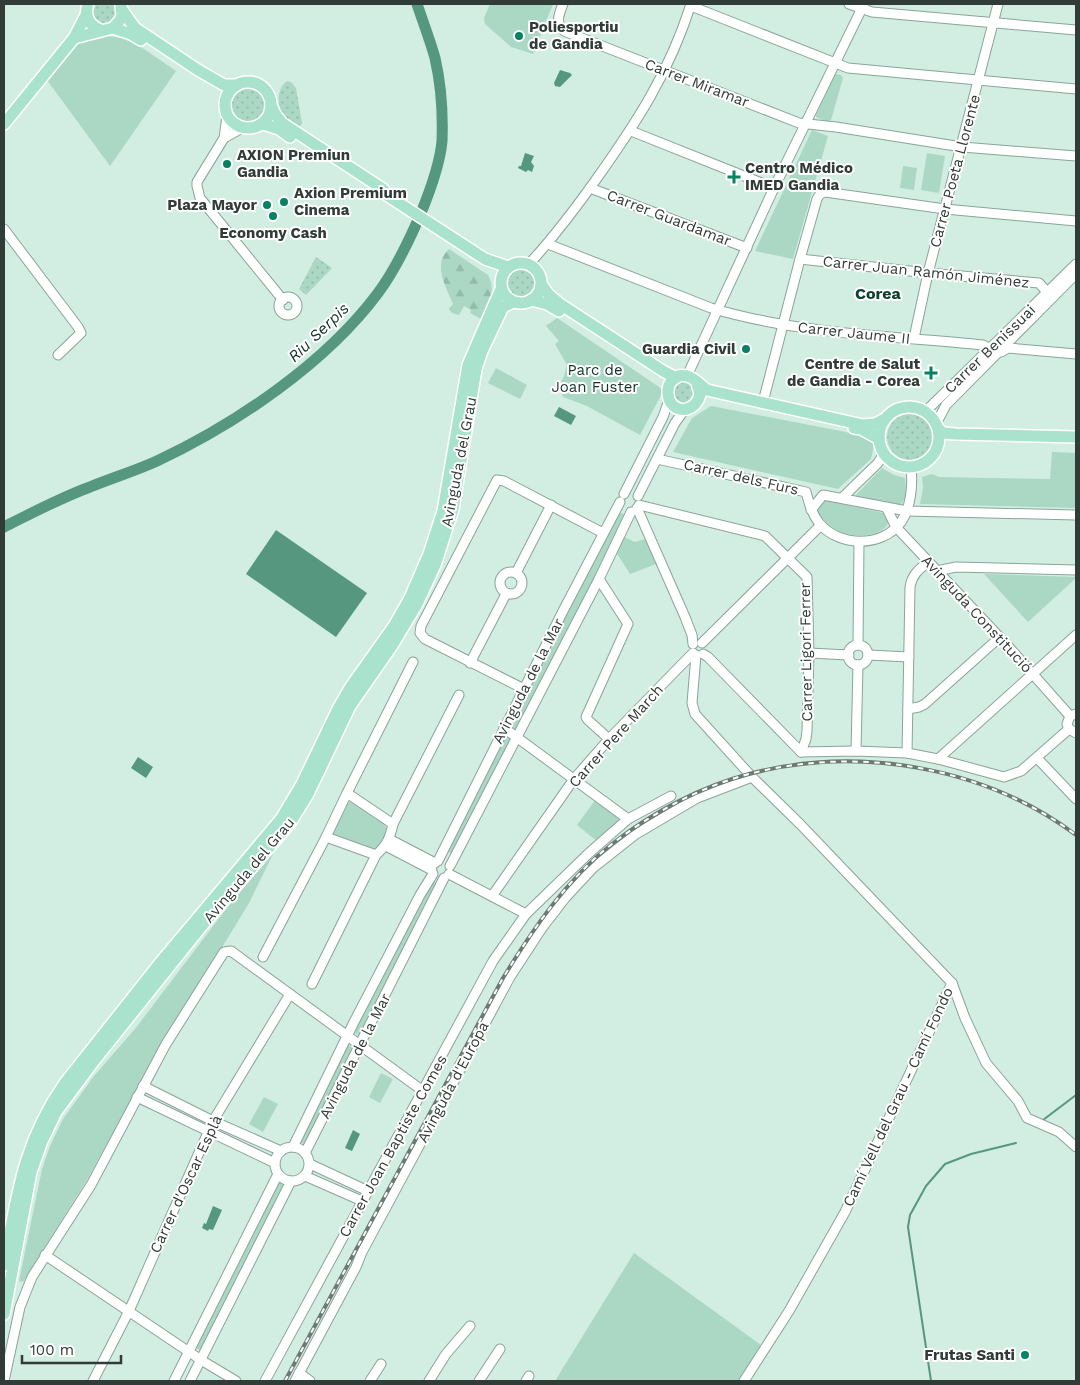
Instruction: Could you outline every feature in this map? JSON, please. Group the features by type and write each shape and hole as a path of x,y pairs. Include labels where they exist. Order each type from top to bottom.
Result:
{"main road":[{"path":"113,28 120,20 121,7"},
{"path":"121,7 135,28 198,70 224,85 235,86"},
{"path":"85,9 92,25 101,30"},
{"path":"4,124 74,38 85,9"},
{"path":"74,38 113,28 131,34 213,86 222,95 226,116 230,121 242,128 250,129 263,124 269,115 271,105"},
{"path":"224,102 226,96 235,86 242,82 258,84 268,94 275,114 282,123 301,137 383,189 388,196 488,261 508,267"},
{"path":"263,124 279,129 380,196 388,196"},
{"path":"488,261 504,295 513,302 522,303 531,300 540,290 541,284 539,274 529,264 518,263 508,267 501,278 501,286"},
{"path":"541,284 549,296 560,304 677,379"},
{"name":"Avinguda del Grau","path":"4,1265 26,1160 36,1133 53,1101 65,1083 155,970 281,819 302,784 342,702 386,638 410,598 429,554 445,502 468,365 501,286"},
{"path":"531,300 547,304 659,376 697,383 707,390 863,425 875,424 898,410 915,408 925,412 944,433 1076,437"},
{"name":"Avinguda del Grau","path":"4,1314 32,1172 42,1141 56,1112 200,928 290,823 308,794 350,706 417,604 435,565 452,509 474,378 479,362 503,307 513,302"},
{"path":"677,379 667,390 669,400 676,407 685,409 694,406 699,399 700,391 697,383"},
{"path":"699,399 718,398 862,429 879,439"},
{"path":"885,419 879,439 884,453 896,464 911,467 928,460 934,452 938,444 937,426"},
{"path":"938,444 946,441 1076,444"}],"street":[{"name":"Carrer Miramar","path":"563,4 558,18 564,31 665,72 806,124 962,147 1076,156"},
{"path":"849,4 863,6 872,12 1076,30"},
{"name":"Carrer Poeta Llorente","path":"914,338 928,273 998,4"},
{"path":"529,264 548,244 631,131 665,72 691,5 851,69 1076,89"},
{"path":"677,379 718,310 774,188 838,65 863,6"},
{"path":"226,116 224,138 199,178 197,186 200,198 283,300"},
{"path":"224,138 242,128"},
{"path":"631,131 774,188"},
{"name":"Carrer Guardamar","path":"590,188 747,248"},
{"path":"763,402 800,259 820,194 825,192 944,210 1076,221"},
{"path":"4,229 81,333 58,355"},
{"name":"Carrer Jaume II","path":"548,244 718,310 783,326 983,345 992,352"},
{"name":"Carrer Juan Ramón Jiménez","path":"800,259 1039,283 1048,293"},
{"name":"Carrer Benissuai","path":"937,426 946,405 992,352 1076,264"},
{"name":"Carrer Benissuai","path":"925,412 1074,279"},
{"path":"992,352 1008,348 1076,354"},
{"path":"624,494 663,417 669,400"},
{"name":"Avinguda de la Mar","path":"305,1152 599,579 657,459 685,409"},
{"path":"842,498 878,463 884,453"},
{"name":"Carrer dels Furs","path":"657,459 806,492 811,510 821,525 836,536 859,542"},
{"path":"858,645 859,542 879,537 896,527 907,511 911,467"},
{"path":"524,689 422,638 420,633 421,626 497,480 504,481 603,533"},
{"name":"Carrer Ligori Ferrer","path":"624,494 630,492 636,505 765,536 807,577 809,653 807,731 801,752"},
{"path":"806,492 842,498 887,509 907,511 1076,515"},
{"name":"Avinguda de la Mar","path":"293,1147 348,1035 624,494"},
{"name":"Carrer dels Furs","path":"811,510 823,495"},
{"path":"620,502 622,509 636,505 706,663 695,666"},
{"path":"516,573 551,505"},
{"name":"Avinguda Constitució","path":"887,509 896,527 1073,715"},
{"name":"Carrer Pere March","path":"492,896 574,779 608,739 700,650 821,525"},
{"path":"908,753 910,583 916,571 928,562"},
{"path":"937,571 956,567 1076,570"},
{"path":"508,572 516,573 521,578 522,586 514,594 506,594 500,585 501,578 508,572"},
{"path":"599,579 628,624 586,716 608,739"},
{"path":"470,663 506,594"},
{"path":"938,759 1076,634"},
{"path":"908,709 926,704 1000,638"},
{"path":"858,645 865,648 868,655 864,663 858,665 852,662 849,655 852,647 858,645"},
{"path":"695,666 700,650"},
{"path":"700,650 801,752 856,751 908,753 1004,777 1021,772 1073,731 1067,721 1073,715"},
{"path":"809,653 849,655"},
{"path":"868,655 909,657"},
{"path":"263,957 326,837 413,662"},
{"path":"856,751 858,665"},
{"name":"Camí Vell del Grau - Camí Fondo","path":"695,666 692,706 695,714 752,777 800,824 952,983 845,1212 789,1311 744,1381"},
{"path":"312,984 376,854 388,842 393,824 459,695"},
{"path":"504,728 628,820"},
{"path":"1037,758 1076,799"},
{"name":"Avinguda d'Europa","path":"297,1377 510,977 533,941 566,897 593,868 619,846 660,819 697,798 752,777"},
{"path":"347,793 393,824"},
{"name":"Carrer Joan Baptiste Comes","path":"265,1381 493,962 526,914 589,853 628,820 671,796"},
{"path":"326,837 376,854"},
{"path":"388,842 434,867 440,879 448,873"},
{"path":"434,867 445,861 448,873 526,914"},
{"path":"4,1380 24,1297 32,1277 91,1185 166,1044 224,952 231,951 422,1091"},
{"path":"952,983 965,1018 986,1063 1018,1101 1027,1118 1059,1132 1076,1147"},
{"name":"Carrer d'Oscar Esplà","path":"93,1381 129,1311 213,1121 290,994"},
{"path":"143,1086 213,1121 280,1151 293,1147 300,1148 305,1152 310,1164 368,1190"},
{"path":"137,1097 275,1163"},
{"path":"280,1151 275,1163 278,1174 284,1178 291,1181 305,1176 310,1164"},
{"path":"174,1381 278,1174"},
{"path":"305,1176 362,1201"},
{"path":"190,1381 291,1181"},
{"path":"46,1255 201,1360 236,1381"},
{"path":"430,1381 446,1354 470,1326"},
{"path":"479,1381 500,1349"},
{"path":"370,1381 382,1364"},
{"path":"297,1377 310,1381"}],"green space":[{"path":"92,4 114,4 117,14 113,22 106,26 93,21 90,7"},
{"name":"Poliesportiu de Gandia","path":"490,4 553,4 533,54 511,47 485,24 484,18"},
{"path":"107,36 123,38 144,49 176,71 110,166 47,80 76,45 89,39"},
{"path":"836,74 841,75 843,78 831,120 827,122 816,117 816,115"},
{"path":"287,81 291,82 296,88 302,123 299,128 283,115 279,107 280,91"},
{"path":"248,88 255,89 261,93 265,99 265,113 261,119 255,123 248,124 241,123 235,119 231,113 230,106 231,99 235,93 241,89"},
{"path":"812,130 828,136 793,259 755,251"},
{"path":"927,153 945,156 939,193 921,190"},
{"path":"903,166 917,168 914,190 900,188"},
{"path":"449,249 488,275 491,281 492,292 481,319 470,313 471,310 464,306 459,315 452,313 449,309 453,304 442,276 441,262"},
{"path":"316,257 332,268 306,295 299,289"},
{"path":"521,268 527,269 535,277 535,289 527,297 521,298 515,297 507,289 506,283 507,277 515,269"},
{"name":"Parc de Joan Fuster","path":"557,318 662,389 660,397 640,435 587,406 563,397 560,384 567,365 555,344 559,341 546,326"},
{"path":"496,368 527,385 520,399 488,383"},
{"path":"684,381 692,384 695,392 692,400 684,403 676,400 673,392 676,384"},
{"path":"711,406 866,436 874,445 871,459 838,489 673,452 692,418"},
{"path":"910,414 923,418 929,424 933,437 929,450 923,456 910,460 897,456 891,450 887,437 891,424 897,418"},
{"path":"1052,452 1076,453 1076,508 920,504 923,488 922,477 932,474 939,477 1050,479"},
{"path":"882,468 894,475 905,478 905,497 899,506 854,497"},
{"path":"827,500 883,513 888,520 887,526 868,535 841,532 828,524 817,510 822,501"},
{"path":"617,513 626,515 519,729 515,730 510,725"},
{"path":"624,537 635,542 645,539 656,564 630,574 616,552"},
{"path":"984,574 1076,577 1076,578 1028,622"},
{"path":"504,734 513,735 454,854 446,851"},
{"path":"596,799 622,821 598,842 577,825"},
{"path":"351,802 384,824 389,832 378,850 332,836 344,803"},
{"path":"279,842 249,903 146,1072 88,1178 23,1282 19,1281 42,1169 50,1146 63,1119 94,1076 135,1029"},
{"path":"432,880 437,883 361,1037 354,1032"},
{"path":"348,1044 355,1048 306,1145 299,1142"},
{"path":"381,1073 393,1079 380,1103 369,1097"},
{"path":"264,1097 278,1104 263,1132 249,1124"},
{"path":"280,1178 287,1181 201,1351 195,1347"},
{"path":"634,1253 765,1348 744,1381 555,1381"}],"shaded area":[{"path":"560,70 572,75 560,87 555,86 554,83"},
{"path":"525,153 534,156 531,162 534,166 532,172 528,170 526,172 518,168 521,166"},
{"path":"559,407 576,416 571,425 554,416"},
{"path":"276,530 367,593 336,637 246,574"},
{"path":"138,757 153,767 146,778 131,768"},
{"path":"353,1130 360,1134 352,1151 345,1148"},
{"path":"213,1206 222,1210 213,1230 209,1229 208,1231 202,1228 204,1223 206,1224"}],"waterway":[{"name":"Riu Serpis","path":"4,527 68,496 157,461 218,429 278,389 306,367 333,344 378,293 407,244 428,196 441,150 442,120 439,78 433,51 417,4"},
{"path":"1043,1120 1076,1095"},
{"path":"931,1381 908,1227 910,1215 926,1186 945,1164 971,1154 1016,1143"}],"railway":[{"path":"285,1381 514,960 565,889 595,858 627,833 677,802 731,779 791,766 834,762 877,763 920,768 962,778 1002,793 1040,812 1076,835"}],"place":[{"name":"Poliesportiu de Gandia","path":"519,36"},
{"name":"AXION Premiun Gandia","path":"227,164"},
{"name":"Centro Médico IMED Gandia","path":"734,177"},
{"name":"Axion Premium Cinema","path":"284,202"},
{"name":"Plaza Mayor","path":"267,205"},
{"name":"Economy Cash","path":"273,216"},
{"name":"Guardia Civil","path":"746,349"},
{"name":"Centre de Salut de Gandia - Corea","path":"931,373"},
{"name":"Frutas Santi","path":"1025,1355"}],"district":[{"name":"Corea","path":"878,293"}]}
